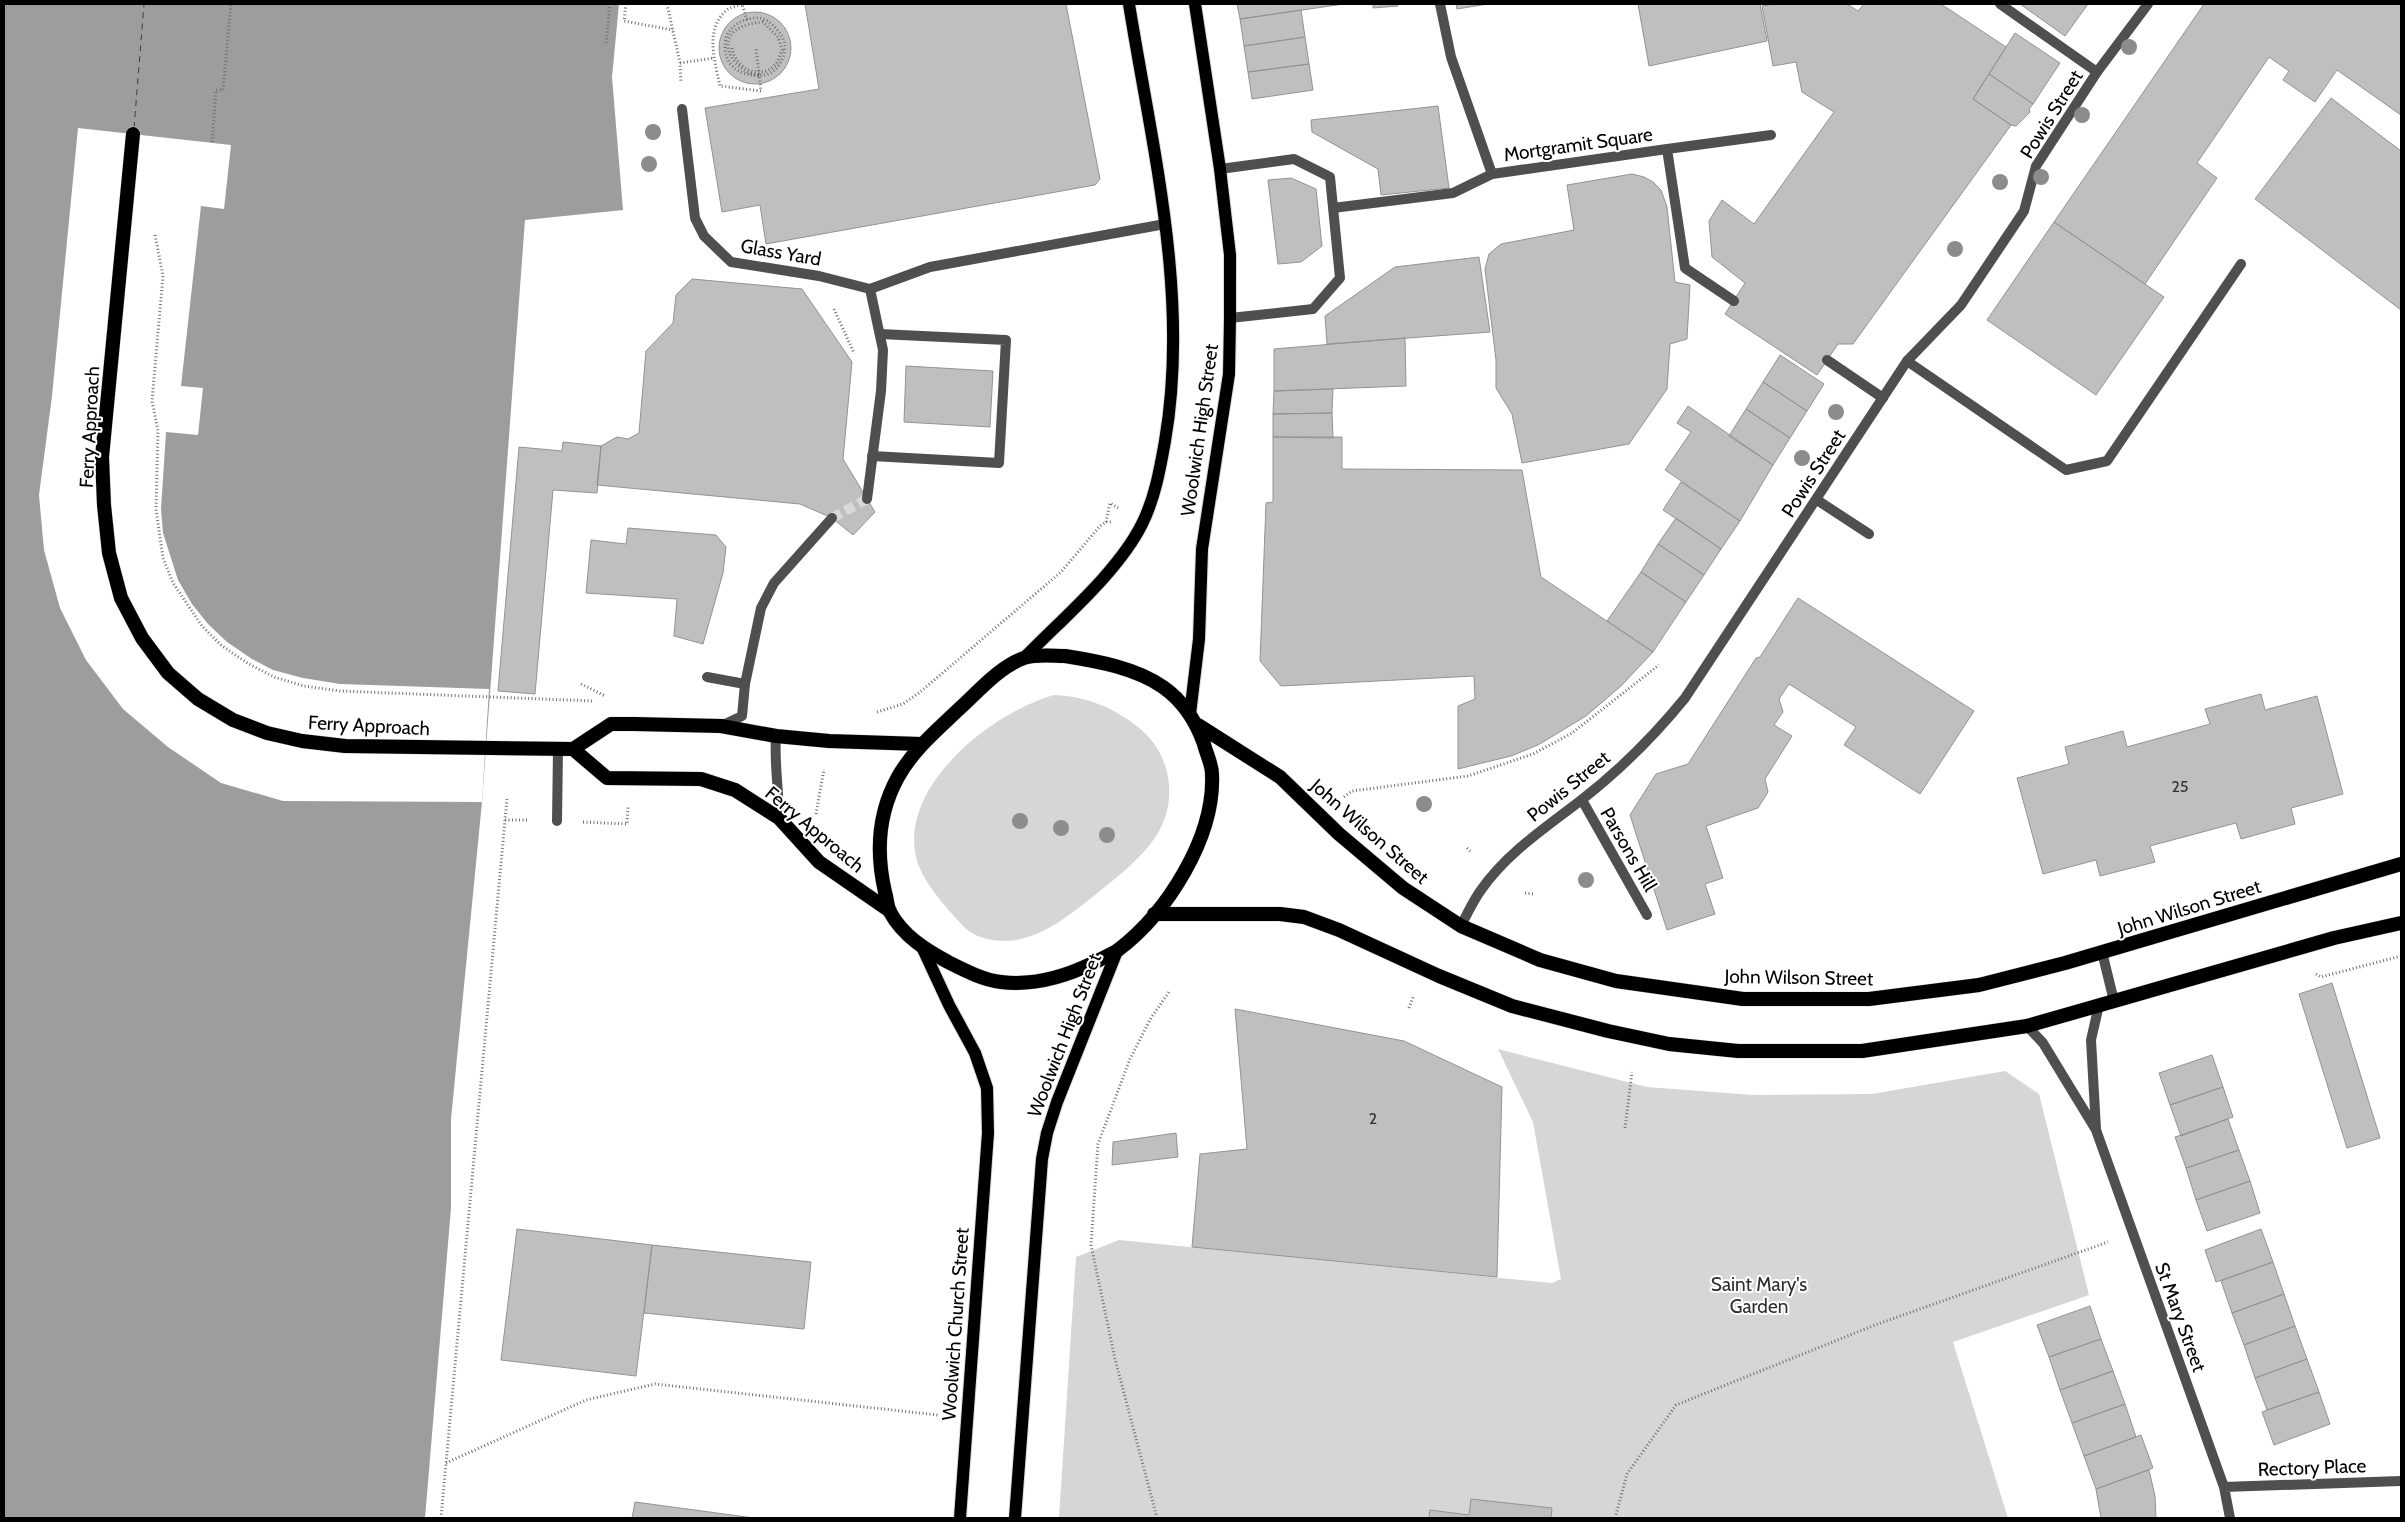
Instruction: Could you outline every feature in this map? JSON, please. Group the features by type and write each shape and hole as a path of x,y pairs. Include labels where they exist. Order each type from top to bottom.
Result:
{"highway":[{"name":"Ferry Approach","path":"133,134 102,456 104,505 109,553 121,598 142,638 168,673 198,699 233,720 267,733 302,741 345,746 573,749 611,724 721,726 776,736 829,741 921,744"},
{"name":"John Wilson Street","path":"1026,657 1065,656 1114,666 1163,687 1194,719 1280,777 1339,834 1403,888 1461,926 1540,960 1616,980 1743,999 1869,999 1979,985 2102,952 2401,864"},
{"path":"1026,657 1000,671 921,744 898,777 887,803 879,840 880,871 890,911 905,931 923,949 963,970 998,982 1031,984 1071,973 1117,951 1154,914 1188,867 1198,846 1208,813 1212,773 1194,719"},
{"name":"Ferry Approach","path":"573,749 607,778 701,779 735,790 779,818 819,862 890,911"},
{"path":"1154,914 1280,914 1304,917 1339,930 1439,976 1512,1006 1608,1031 1669,1044 1738,1050 1862,1051 2027,1026 2334,938 2401,923"}],"main road":[{"name":"Woolwich High Street","path":"1026,657 1120,559 1141,526 1152,502 1170,413 1174,322 1165,224 1128,4"},
{"name":"Woolwich High Street","path":"1194,719 1202,549 1229,374 1230,318 1230,255 1220,169 1195,4"},
{"name":"Woolwich Church Street","path":"923,949 949,1005 975,1053 987,1088 988,1132 960,1518"},
{"name":"Woolwich High Street","path":"1015,1518 1034,1244 1042,1159 1047,1133 1117,951"}],"street":[{"name":"Mortgramit Square","path":"1440,4 1451,57 1492,174 1667,148 1685,268 1734,301"},
{"path":"2000,4 2098,72"},
{"name":"Powis Street","path":"1461,926 1480,890 1508,859 1520,847 1582,800 1662,727 1685,698 1907,361 1961,305 2024,211 2036,166 2098,72 2148,4"},
{"name":"Glass Yard","path":"682,109 695,218 704,236 731,262 819,276 870,289"},
{"path":"1667,148 1771,135"},
{"path":"1220,169 1294,159 1330,177 1340,278 1313,309 1230,318"},
{"path":"1333,208 1453,193 1492,174"},
{"path":"867,499 883,350 870,289 930,267 1165,224"},
{"path":"1907,361 2066,470 2107,461 2241,264"},
{"path":"872,456 999,464 1006,340 880,334"},
{"path":"1827,360 1883,398"},
{"path":"1817,500 1869,534"},
{"path":"721,726 742,716 745,684 761,608 774,583 832,518"},
{"path":"707,677 745,684"},
{"path":"776,736 774,762 779,793 779,818"},
{"path":"557,822 558,750"},
{"name":"Parsons Hill","path":"1582,800 1647,915"},
{"path":"2102,952 2114,1001"},
{"name":"St Mary Street","path":"2096,1130 2090,1040 2099,1005"},
{"name":"St Mary Street","path":"2027,1026 2043,1043 2096,1130 2224,1487 2230,1518"},
{"name":"Rectory Place","path":"2224,1487 2401,1481"}],"path":[{"path":"212,142 216,90 223,90 231,4"},
{"path":"606,43 610,4"},
{"path":"626,4 624,21 673,30"},
{"path":"666,4 680,63 714,58"},
{"path":"747,20 742,4 727,9 714,28 714,58 720,86 734,90 761,91 761,76 756,48"},
{"path":"732,48 736,63 755,72 768,70 775,65 782,50 778,37 763,22 748,23 731,34 728,44 730,56 735,65 745,72 766,74 781,63 785,51 784,39 777,28 766,19 747,20 729,31 725,44 726,57 732,67 745,75 761,76"},
{"name":"Ferry Approach","path":"153,229 163,276 152,400 158,431 156,509 163,558 173,583 202,626 222,646 249,664 274,677 304,686 340,690 601,701"},
{"path":"834,308 858,361"},
{"path":"903,704 1048,585 1106,522 1110,503"},
{"path":"1106,522 1117,523"},
{"path":"1344,798 1352,791 1468,776 1534,754 1572,733 1659,665"},
{"path":"580,684 604,696 606,702"},
{"path":"815,820 824,769"},
{"path":"441,1518 507,798"},
{"path":"598,822 627,824 628,804"},
{"path":"505,820 514,820"},
{"path":"1467,848 1472,853"},
{"path":"1525,893 1534,894"},
{"path":"2321,977 2401,956"},
{"path":"1157,1518 1115,1358 1091,1244 1098,1144 1130,1059 1151,1018 1168,992"},
{"path":"1409,1008 1413,997"},
{"path":"1625,1128 1632,1072"},
{"path":"1615,1518 1628,1474 1676,1405 1875,1326 2132,1233"},
{"path":"446,1463 586,1400 654,1384 938,1415"}],"green space":[{"path":"1054,695 1088,700 1109,708 1138,727 1149,737 1158,749 1168,776 1168,805 1164,819 1158,833 1145,851 1129,867 1068,916 1038,933 1016,940 994,940 980,937 963,926 923,876 916,857 915,830 922,803 937,778 956,755 979,734 1004,717"},
{"name":"Saint Mary's Garden","path":"1498,1049 1647,1087 1753,1095 1872,1094 2005,1071 2039,1094 2089,1295 1953,1342 2008,1518 1059,1518 1076,1257 1119,1240 1552,1283 1561,1279 1533,1122"}],"shaded area":[{"path":"4,4 619,4 612,77 623,210 525,220 482,802 451,1119 451,1208 425,1518 4,1518"}],"pier":[{"path":"78,128 231,145 224,209 201,206 181,386 203,388 198,435 166,432 161,509 163,533 178,580 192,604 208,624 227,642 252,659 273,670 303,678 340,684 489,689 482,802 283,801 221,783 168,747 123,709 86,660 60,608 44,550 39,495 52,396"}],"building":[{"path":"805,4 1066,4 1100,179 1095,185 766,244 760,205 722,212 705,108 819,89"},
{"path":"1237,4 1344,4 1240,19"},
{"path":"1373,4 1397,4 1398,6 1373,8"},
{"path":"1456,4 1488,4 1457,9"},
{"path":"1638,4 1760,4 1767,41 1649,66"},
{"path":"1774,4 1847,4 1858,11 1864,4 1941,4 2006,47 1973,99 2011,125 1853,344 1838,344 1817,375 1725,314 1745,283 1712,257 1709,221 1722,200 1754,224 1834,112 1802,92 1796,62 1773,66 1762,6"},
{"path":"2020,4 2088,4 2065,36"},
{"path":"2204,4 2401,4 2401,115 2337,70 2315,102 2283,80 2289,71 2269,57 2197,163 2217,178 2145,284 2054,222"},
{"path":"1301,10 1305,37 1244,46 1240,19"},
{"path":"755,12 775,18 785,28 791,48 785,68 775,78 755,84 735,78 725,68 719,48 725,28 735,18"},
{"path":"2015,33 2060,63 2033,104 1989,74"},
{"path":"1305,37 1309,64 1248,72 1244,46"},
{"path":"1309,64 1313,90 1252,99 1248,72"},
{"path":"1989,74 2033,104 2029,109 2030,112 2016,126 2011,125 1973,99"},
{"path":"2331,98 2401,151 2401,310 2255,199"},
{"path":"1438,106 1449,188 1381,195 1378,169 1312,132 1311,120"},
{"path":"1632,174 1653,182 1661,190 1667,207 1675,282 1690,285 1687,339 1670,344 1667,389 1629,444 1522,463 1512,414 1496,388 1496,360 1485,269 1489,254 1501,244 1574,230 1567,185"},
{"path":"1291,178 1316,189 1322,246 1301,262 1278,264 1268,180"},
{"path":"2054,222 2164,297 2096,395 1987,320"},
{"path":"1479,257 1490,332 1327,344 1325,316 1395,267"},
{"path":"692,279 802,289 852,362 843,459 875,512 853,535 832,518 800,504 597,485 601,446 617,437 628,439 639,433 646,351 673,323 676,295"},
{"path":"1405,338 1406,386 1274,391 1274,349"},
{"path":"1780,355 1824,384 1807,411 1763,382"},
{"path":"906,366 993,371 990,427 904,422"},
{"path":"1763,382 1807,411 1790,438 1746,409"},
{"path":"1333,389 1332,413 1273,414 1274,391"},
{"path":"1688,406 1773,465 1740,521 1665,470 1691,432 1677,423"},
{"path":"1746,409 1790,438 1773,465 1729,436"},
{"path":"1332,413 1333,438 1273,437 1273,414"},
{"path":"1273,437 1342,437 1342,469 1522,470 1541,577 1653,652 1621,686 1586,716 1538,745 1511,756 1458,769 1458,706 1475,699 1474,676 1281,686 1260,661 1266,503 1273,502"},
{"path":"563,442 601,446 597,493 553,490 535,694 498,691 519,447 562,451"},
{"path":"1681,482 1740,521 1721,549 1663,510"},
{"path":"1676,518 1721,549 1704,575 1658,544"},
{"path":"628,528 716,535 726,547 723,573 703,644 674,636 677,599 586,593 591,540 626,544"},
{"path":"1658,544 1704,575 1686,602 1641,572"},
{"path":"1641,572 1686,602 1653,652 1607,621"},
{"path":"1798,598 1974,711 1920,794 1844,745 1856,727 1789,684 1779,699 1783,712 1774,725 1792,736 1765,779 1768,792 1758,808 1706,826 1723,878 1705,884 1715,914 1667,930 1630,815 1656,774 1688,764 1756,658 1760,657"},
{"path":"2261,694 2265,710 2317,696 2343,794 2291,808 2295,824 2241,839 2236,823 2150,846 2155,862 2100,876 2096,860 2043,874 2017,778 2069,764 2065,747 2123,731 2127,747 2210,724 2205,709"},
{"path":"2332,983 2380,1138 2347,1148 2299,994"},
{"path":"1235,1009 1404,1041 1502,1087 1497,1277 1192,1247 1200,1154 1247,1149"},
{"path":"2212,1055 2223,1087 2170,1105 2159,1073"},
{"path":"2223,1087 2233,1117 2181,1136 2170,1105"},
{"path":"2228,1119 2239,1150 2186,1168 2175,1137"},
{"path":"1176,1133 1178,1157 1112,1165 1113,1142"},
{"path":"2239,1150 2250,1181 2196,1200 2186,1168"},
{"path":"2250,1181 2260,1213 2207,1231 2196,1200"},
{"path":"517,1229 652,1245 636,1376 501,1360"},
{"path":"2261,1229 2273,1262 2216,1282 2205,1250"},
{"path":"652,1245 811,1262 804,1329 644,1313"},
{"path":"2273,1262 2284,1294 2232,1313 2221,1281"},
{"path":"2284,1294 2295,1326 2244,1345 2232,1313"},
{"path":"2090,1306 2101,1339 2049,1357 2037,1325"},
{"path":"2295,1326 2307,1359 2255,1378 2244,1345"},
{"path":"2101,1339 2113,1371 2060,1390 2049,1357"},
{"path":"2307,1359 2319,1392 2267,1410 2255,1378"},
{"path":"2113,1371 2125,1404 2072,1423 2060,1390"},
{"path":"2319,1392 2330,1424 2274,1445 2262,1412"},
{"path":"2125,1404 2136,1437 2084,1456 2072,1423"},
{"path":"2141,1435 2153,1468 2096,1489 2084,1456"},
{"path":"2149,1470 2155,1496 2156,1518 2101,1518 2096,1489"},
{"path":"1471,1499 1552,1508 1551,1518 1429,1518 1430,1510 1469,1515"},
{"path":"635,1502 754,1518 632,1518"}],"ferry route":[{"path":"134,128 144,4"}],"tunnel":[{"path":"832,518 867,499"}]}
